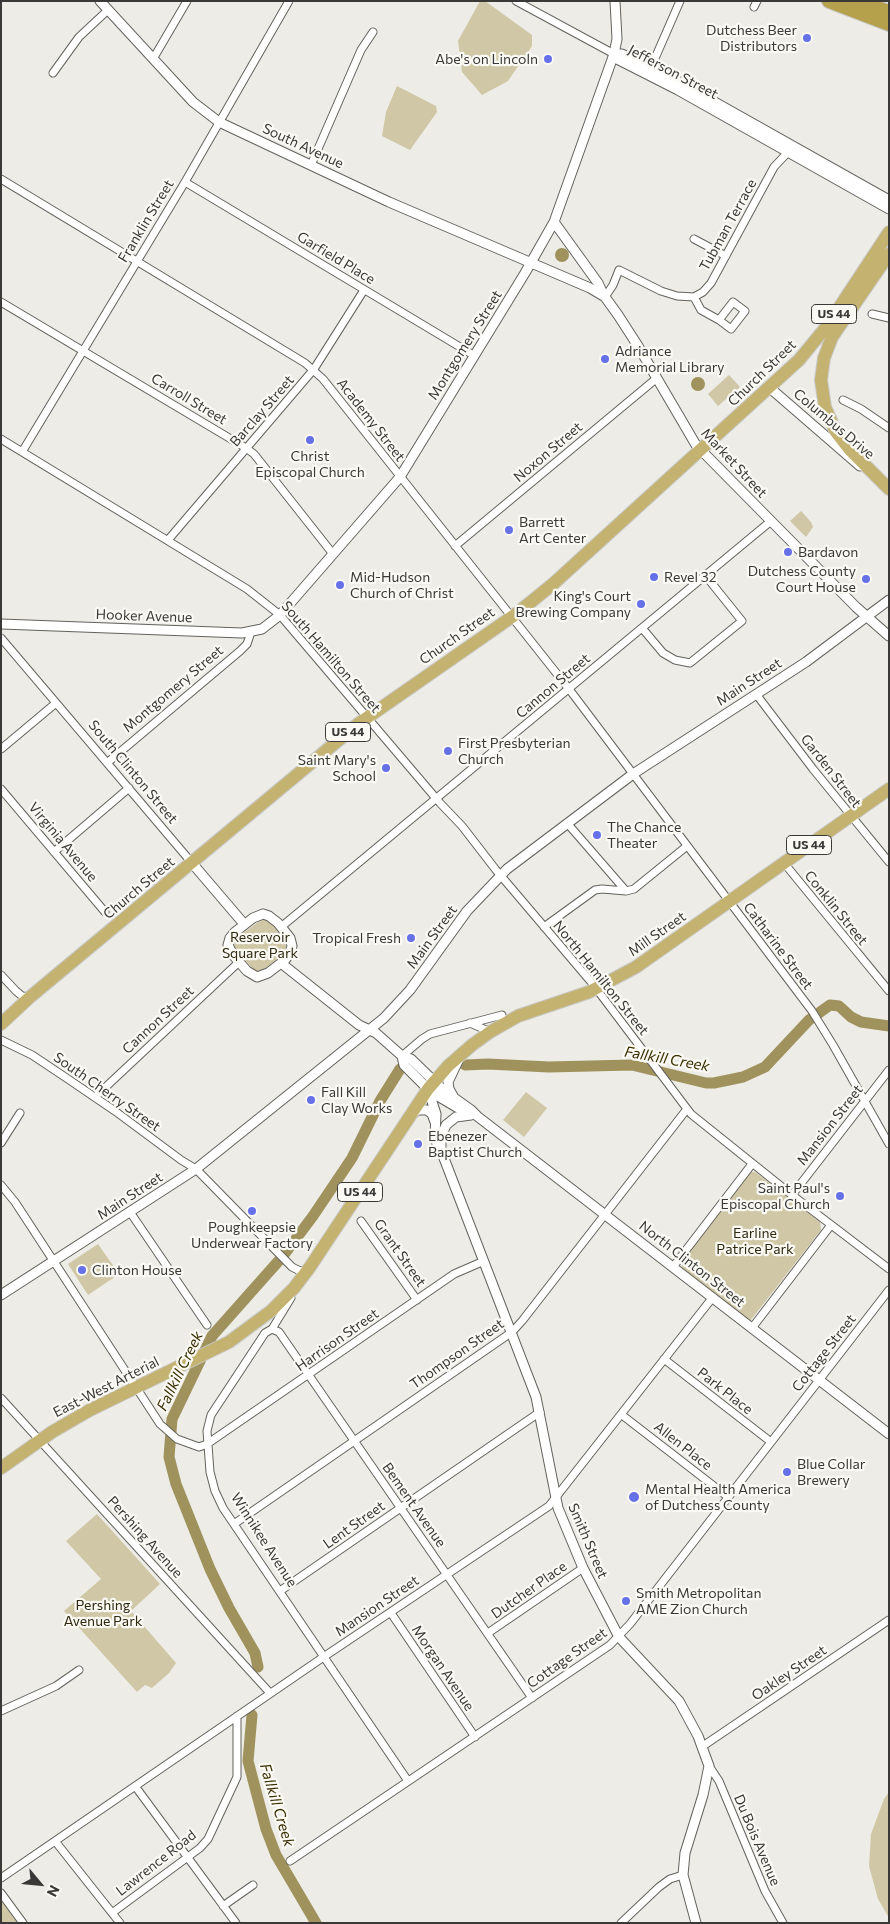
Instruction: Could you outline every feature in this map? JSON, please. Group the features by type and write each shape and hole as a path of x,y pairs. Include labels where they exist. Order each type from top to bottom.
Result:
{"highway":[{"path":"829,1 889,23"},
{"path":"854,1 889,23"},
{"path":"854,1 889,12"},
{"name":"Church Street","path":"1,1024 368,717 512,617 553,584 799,360 820,335 889,232"},
{"name":"Columbus Drive","path":"884,485 840,437 831,423 824,402 821,380 824,358 832,337 889,254"},
{"name":"Mill Street","path":"431,1086 464,1052 495,1029 529,1012 596,988 641,964 889,789"},
{"name":"Winnikee Avenue","path":"286,1297 304,1274 431,1086"},
{"name":"East-West Arterial","path":"40,1440 90,1410 211,1352 246,1332 286,1297"},
{"name":"US 44","path":"1,1468 40,1440"}],"street":[{"name":"South Avenue","path":"100,1 193,102 219,122 389,202 531,263"},
{"path":"153,59 187,1"},
{"name":"Franklin Street","path":"22,452 290,1"},
{"path":"516,1 614,54"},
{"name":"Montgomery Street","path":"280,615 400,477 475,356 554,222 614,54 617,39 615,1"},
{"path":"649,70 680,1"},
{"path":"53,73 79,37 108,10"},
{"path":"310,165 361,50 373,32"},
{"name":"Jefferson Street","path":"614,54 619,60 649,70 791,149 889,200"},
{"name":"Jefferson Street","path":"791,149 889,208"},
{"name":"Tubman Terrace","path":"694,297 703,292 710,284 774,167 791,149"},
{"name":"Academy Street","path":"1,180 314,369 512,617 633,774"},
{"name":"Garfield Place","path":"184,182 475,356"},
{"path":"554,222 598,283 604,297 613,285 619,270 660,291 677,296 694,297 701,310 719,320"},
{"path":"694,239 726,256"},
{"name":"Market Street","path":"531,263 590,288 604,297 618,314 691,438 701,450 889,636"},
{"name":"Barclay Street","path":"168,540 314,369 364,290"},
{"name":"Carroll Street","path":"1,302 254,454 333,554"},
{"path":"872,314 889,318"},
{"name":"Noxon Street","path":"455,546 657,378"},
{"name":"Columbus Drive","path":"770,388 849,458 884,485"},
{"path":"843,400 861,408 889,428"},
{"name":"South Hamilton Street","path":"1,439 247,589 280,615 436,799 462,826 500,875"},
{"name":"Cannon Street","path":"281,927 771,521"},
{"path":"642,628 663,653 675,660 690,662 742,620 705,575"},
{"name":"Main Street","path":"1,1295 196,1168 369,1030 401,1001 461,919 500,875 633,774 806,662 889,600"},
{"name":"Hooker Avenue","path":"1,624 233,633 252,632 262,629 280,615"},
{"name":"Montgomery Street","path":"107,763 240,651 247,644 252,632"},
{"name":"South Clinton Street","path":"1,638 244,924"},
{"name":"Garden Street","path":"756,694 788,737 889,862"},
{"path":"1,749 56,702"},
{"name":"Catharine Street","path":"633,774 812,1011 889,1144"},
{"path":"54,852 129,788"},
{"name":"Virginia Avenue","path":"1,789 105,912"},
{"path":"568,822 626,891"},
{"path":"544,928 589,892 602,889 626,891 634,889 688,846"},
{"name":"Conklin Street","path":"784,863 889,990"},
{"name":"North Hamilton Street","path":"500,875 596,988 687,1109 752,1164 889,1269"},
{"path":"263,914 272,918 281,927 290,938 292,946 290,954 268,974 261,977 250,974 229,949 232,935 256,916 263,914"},
{"name":"Cannon Street","path":"95,1097 239,962"},
{"path":"281,963 359,1025 369,1030"},
{"path":"4,978 22,996 30,998"},
{"path":"402,1056 426,1036 467,1023 502,1015"},
{"path":"467,1023 475,1024 486,1030 495,1029"},
{"name":"North Clinton Street","path":"369,1030 376,1033 402,1056 411,1059 431,1086 462,1110 477,1116"},
{"name":"South Cherry Street","path":"1,1040 32,1056 95,1097 181,1160 196,1168 278,1254 304,1274"},
{"path":"456,1100 449,1089 448,1079 464,1052"},
{"name":"Mansion Street","path":"792,1195 889,1070"},
{"name":"North Clinton Street","path":"431,1086 456,1100 889,1434"},
{"name":"Smith Street","path":"431,1086 435,1110 435,1140 526,1369 540,1412 558,1508 583,1568 618,1637 674,1695 688,1716 703,1746 709,1766 703,1795 685,1853 683,1875 696,1923"},
{"name":"Thompson Street","path":"234,1524 512,1332 522,1322 606,1215 687,1109"},
{"path":"412,1114 418,1110 426,1110 433,1116 436,1125"},
{"path":"1,1143 20,1113"},
{"path":"442,1154 441,1137 446,1126 460,1116 477,1116"},
{"path":"673,1266 752,1164"},
{"path":"1,1185 12,1197 160,1424 175,1438 199,1447 207,1444"},
{"path":"130,1212 207,1325"},
{"name":"Grant Street","path":"362,1220 417,1300"},
{"path":"752,1328 831,1225"},
{"name":"Harrison Street","path":"207,1444 458,1272 484,1261"},
{"name":"Winnikee Avenue","path":"304,1274 272,1329 265,1333 214,1410 208,1424 207,1444 210,1472 215,1491 223,1508 408,1781"},
{"name":"Cottage Street","path":"290,1861 610,1645 630,1624 889,1290"},
{"name":"Mansion Street","path":"1,1878 325,1656 549,1506 713,1297"},
{"name":"Bement Avenue","path":"272,1329 279,1332 532,1698"},
{"name":"Park Place","path":"664,1359 771,1442"},
{"name":"Pershing Avenue","path":"1,1398 270,1694"},
{"name":"Lent Street","path":"280,1591 540,1412"},
{"name":"Allen Place","path":"622,1415 728,1497"},
{"name":"Dutcher Place","path":"488,1633 583,1568"},
{"name":"Morgan Avenue","path":"391,1613 475,1737"},
{"name":"Oakley Street","path":"703,1746 889,1620"},
{"path":"1,1711 56,1686 79,1670"},
{"name":"Lawrence Road","path":"112,1912 188,1857 208,1839 236,1783 238,1772 237,1716"},
{"name":"Du Bois Avenue","path":"709,1766 719,1781 765,1891 783,1923"},
{"path":"135,1786 236,1923"},
{"path":"55,1841 120,1923"},
{"path":"621,1923 670,1878 683,1875"},
{"path":"223,1906 253,1885"},
{"path":"1,1893 23,1923"}],"green space":[{"path":"480,1 485,1 532,35 532,46 508,81 482,95 462,72 458,41"},
{"path":"397,86 436,106 437,112 410,150 382,136 386,112"},
{"path":"729,375 740,387 718,406 708,394"},
{"path":"801,511 813,527 806,537 790,521"},
{"name":"Reservoir Square Park","path":"261,920 271,923 285,941 286,947 283,954 266,968 258,971 253,969 237,951 234,944 238,937"},
{"path":"526,1092 547,1108 524,1137 503,1120"},
{"name":"Earline Patrice Park","path":"750,1172 755,1172 820,1222 821,1230 750,1321 682,1268 681,1261"},
{"path":"98,1244 119,1274 88,1295 68,1264"},
{"name":"Pershing Avenue Park","path":"97,1514 160,1584 131,1611 176,1663 169,1673 152,1688 145,1685 137,1692 64,1611 101,1579 66,1541"},
{"path":"889,1792 889,1918 878,1899 869,1866 871,1834 884,1799"},
{"path":"1,1893 23,1923 1,1923"}],"shaded area":[{"path":"559,248 565,248 569,255 565,262 559,262 555,258 555,252"},
{"path":"698,377 703,379 705,384 703,389 698,391 693,389 691,384 693,379"}],"waterway":[{"name":"Fallkill Creek","path":"465,1065 488,1064 549,1067 632,1065 706,1083 714,1083 743,1077 765,1067 809,1020 830,1005 839,1006 851,1017 861,1022 889,1026"},
{"name":"Fallkill Creek","path":"258,1667 255,1653 229,1608 210,1569 176,1484 169,1457 172,1419 212,1336 283,1256 313,1216 352,1158 380,1101 400,1069"},
{"name":"Fallkill Creek","path":"252,1715 248,1761 266,1829 276,1855 316,1923"}],"place":[{"name":"Dutchess Beer Distributors","path":"807,38"},
{"name":"Abe's on Lincoln","path":"548,59"},
{"name":"Adriance Memorial Library","path":"605,359"},
{"name":"Christ Episcopal Church","path":"310,440"},
{"name":"Barrett Art Center","path":"509,530"},
{"name":"Bardavon","path":"788,552"},
{"name":"Revel 32","path":"654,577"},
{"name":"Dutchess County Court House","path":"866,579"},
{"name":"Mid-Hudson Church of Christ","path":"340,585"},
{"name":"King's Court Brewing Company","path":"641,604"},
{"name":"First Presbyterian Church","path":"448,751"},
{"name":"Saint Mary's School","path":"386,768"},
{"name":"The Chance Theater","path":"597,835"},
{"name":"Tropical Fresh","path":"411,938"},
{"name":"Fall Kill Clay Works","path":"311,1100"},
{"name":"Ebenezer Baptist Church","path":"418,1144"},
{"name":"Saint Paul's Episcopal Church","path":"840,1196"},
{"name":"Poughkeepsie Underwear Factory","path":"252,1211"},
{"name":"Clinton House","path":"82,1270"},
{"name":"Blue Collar Brewery","path":"787,1472"},
{"name":"Mental Health America of Dutchess County","path":"634,1497"},
{"name":"Smith Metropolitan AME Zion Church","path":"626,1601"}]}
